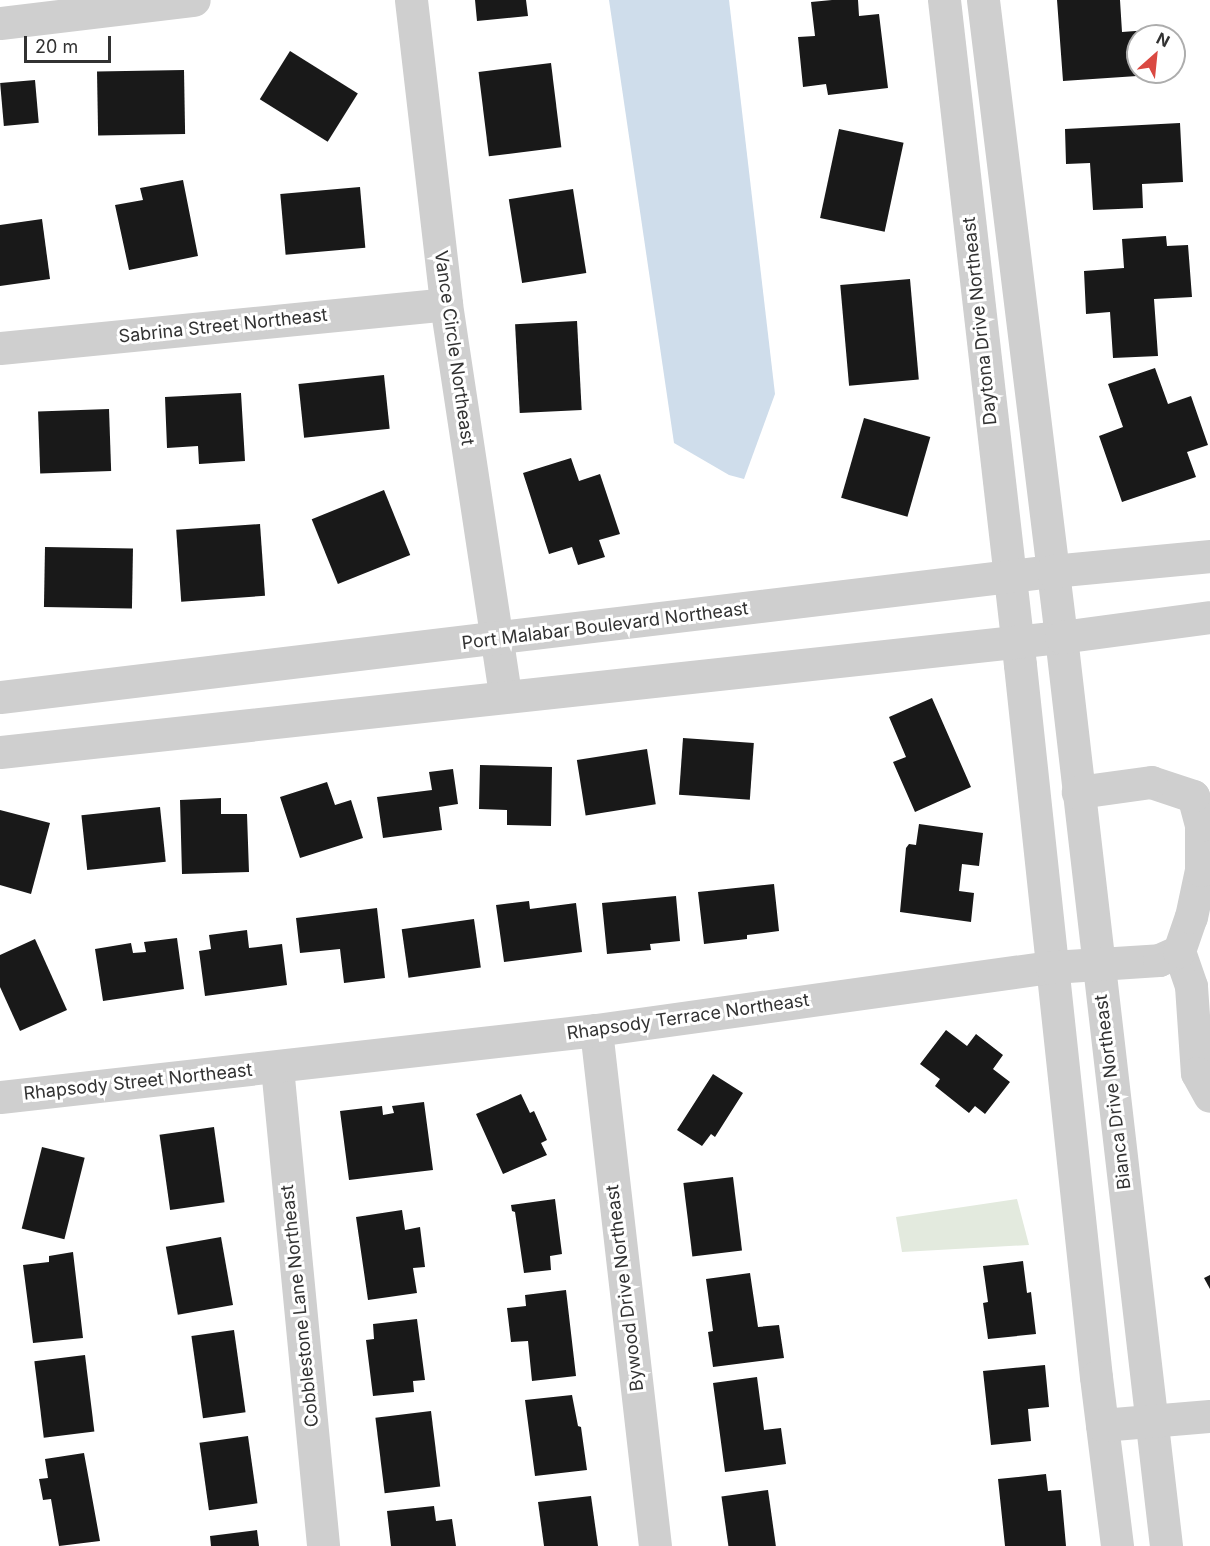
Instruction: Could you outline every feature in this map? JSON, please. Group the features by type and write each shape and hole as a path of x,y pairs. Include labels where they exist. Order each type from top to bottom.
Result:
{"street":[{"path":"0,23 194,0"},
{"name":"Vance Circle Northeast","path":"411,0 447,304 505,696"},
{"name":"Daytona Drive Northeast","path":"944,0 1017,642"},
{"path":"983,0 1061,637"},
{"name":"Sabrina Street Northeast","path":"0,348 447,304"},
{"name":"Port Malabar Boulevard Northeast","path":"0,697 1009,576 1210,555"},
{"path":"0,752 1017,642 1210,617"},
{"name":"Bianca Drive Northeast","path":"1061,637 1166,1546"},
{"path":"1017,642 1117,1546"},
{"path":"1078,792 1151,782 1193,796 1201,825 1201,870 1191,917 1179,951 1191,986 1197,1073 1210,1096"},
{"name":"Rhapsody Terrace Northeast","path":"277,1067 596,1030 1052,967 1159,960 1179,951"},
{"name":"Bywood Drive Northeast","path":"596,1030 655,1546"},
{"name":"Rhapsody Street Northeast","path":"0,1098 277,1067"},
{"name":"Cobblestone Lane Northeast","path":"277,1067 323,1546"},
{"path":"1102,1425 1210,1416"}],"shaded area":[{"path":"1017,1199 1029,1245 902,1252 896,1217"}],"water":[{"path":"609,0 729,0 775,394 744,479 729,475 674,443"}],"building":[{"path":"475,0 526,0 528,16 477,21"},
{"path":"858,0 859,16 879,14 888,88 828,95 826,84 803,87 798,37 815,36 811,2"},
{"path":"1057,0 1120,0 1122,32 1126,32 1126,77 1063,81"},
{"path":"290,51 358,93 328,142 260,99"},
{"path":"551,63 561,147 489,156 479,72"},
{"path":"184,70 185,134 98,136 97,72"},
{"path":"35,80 39,123 4,126 0,83"},
{"path":"1180,123 1183,182 1142,184 1143,208 1093,210 1090,163 1066,164 1065,129"},
{"path":"839,129 904,143 885,232 820,218"},
{"path":"183,180 198,256 129,270 115,205 143,200 140,188"},
{"path":"360,187 365,248 286,255 280,194"},
{"path":"573,189 586,273 522,283 509,199"},
{"path":"42,219 50,279 0,286 0,225"},
{"path":"1166,236 1167,246 1188,245 1192,297 1154,299 1158,356 1113,358 1110,312 1086,314 1084,271 1124,268 1122,239"},
{"path":"910,279 919,380 849,386 840,285"},
{"path":"577,321 582,410 520,413 515,324"},
{"path":"1155,368 1168,404 1191,396 1208,445 1187,452 1196,477 1122,502 1099,436 1123,427 1108,384"},
{"path":"384,375 390,429 304,438 298,384"},
{"path":"241,393 245,461 199,464 198,446 167,448 165,397"},
{"path":"109,409 111,471 40,473 38,411"},
{"path":"864,418 930,437 907,517 841,498"},
{"path":"571,458 579,481 600,474 620,534 599,540 605,557 578,565 572,547 549,554 523,473"},
{"path":"384,490 410,555 338,584 312,519"},
{"path":"260,524 265,596 181,602 176,530"},
{"path":"45,547 133,549 132,609 44,607"},
{"path":"932,698 971,787 915,812 893,762 906,757 889,717"},
{"path":"683,738 754,743 750,800 679,795"},
{"path":"647,749 656,804 586,815 577,760"},
{"path":"480,765 552,767 551,826 507,825 507,810 479,809"},
{"path":"453,769 458,804 439,807 442,830 383,838 377,797 432,790 429,772"},
{"path":"327,782 335,805 351,800 363,838 300,858 280,797"},
{"path":"221,798 221,814 247,814 249,872 182,874 180,800"},
{"path":"160,807 166,862 87,870 81,815"},
{"path":"0,810 50,823 31,894 0,885"},
{"path":"919,824 983,833 979,866 962,864 959,891 974,893 971,922 900,912 906,848 909,844 916,845"},
{"path":"774,884 779,931 747,935 747,939 704,944 698,892"},
{"path":"676,896 680,941 650,944 651,950 607,954 602,903"},
{"path":"529,901 530,909 576,903 582,952 504,962 496,905"},
{"path":"377,908 385,978 344,983 340,949 300,953 296,918"},
{"path":"474,919 481,968 409,978 402,929"},
{"path":"247,930 249,948 282,944 287,985 205,996 199,951 211,949 209,935"},
{"path":"177,938 184,989 103,1001 95,949 131,943 133,953 146,952 144,942"},
{"path":"35,939 67,1010 20,1031 0,987 0,955"},
{"path":"946,1030 967,1046 976,1034 1003,1055 993,1069 1010,1082 985,1114 975,1106 969,1113 935,1086 940,1079 920,1064"},
{"path":"713,1074 743,1093 715,1137 711,1134 702,1146 677,1130"},
{"path":"521,1094 530,1113 534,1111 547,1140 541,1143 547,1155 503,1174 476,1114"},
{"path":"424,1102 433,1170 349,1180 340,1111 382,1106 383,1115 394,1113 392,1106"},
{"path":"214,1127 225,1202 170,1210 160,1135"},
{"path":"42,1147 85,1158 64,1239 22,1229"},
{"path":"733,1177 742,1250 692,1257 683,1183"},
{"path":"555,1199 562,1254 550,1256 551,1270 524,1273 515,1212 512,1211 511,1205"},
{"path":"402,1210 405,1230 420,1227 425,1267 413,1268 417,1293 368,1300 356,1217"},
{"path":"221,1237 233,1305 178,1315 166,1247"},
{"path":"73,1252 83,1338 33,1343 23,1265 49,1262 49,1256"},
{"path":"1023,1261 1027,1293 1031,1292 1036,1334 988,1339 983,1303 988,1302 983,1266"},
{"path":"750,1273 758,1327 779,1325 784,1358 713,1367 708,1332 713,1331 706,1279"},
{"path":"1210,1275 1210,1289 1204,1278"},
{"path":"566,1290 576,1376 532,1381 528,1341 511,1342 507,1308 526,1306 525,1295"},
{"path":"417,1319 425,1380 413,1381 414,1392 373,1396 366,1340 374,1339 373,1324"},
{"path":"234,1330 246,1412 203,1418 191,1336"},
{"path":"85,1355 94,1431 44,1438 34,1361"},
{"path":"1045,1365 1049,1407 1028,1409 1031,1441 991,1445 983,1371"},
{"path":"757,1377 764,1430 781,1428 786,1464 725,1472 713,1383"},
{"path":"572,1395 578,1426 581,1427 587,1470 535,1476 525,1400"},
{"path":"431,1411 440,1486 385,1493 375,1418"},
{"path":"248,1436 257,1503 209,1510 199,1443"},
{"path":"84,1453 100,1541 59,1546 51,1499 43,1500 39,1479 48,1478 45,1459"},
{"path":"1046,1474 1048,1491 1061,1490 1066,1546 1005,1546 998,1479"},
{"path":"768,1490 776,1546 728,1546 721,1497"},
{"path":"591,1496 598,1546 544,1546 538,1502"},
{"path":"434,1506 436,1521 452,1519 456,1546 391,1546 387,1511"},
{"path":"257,1530 259,1546 211,1546 210,1536"}]}
